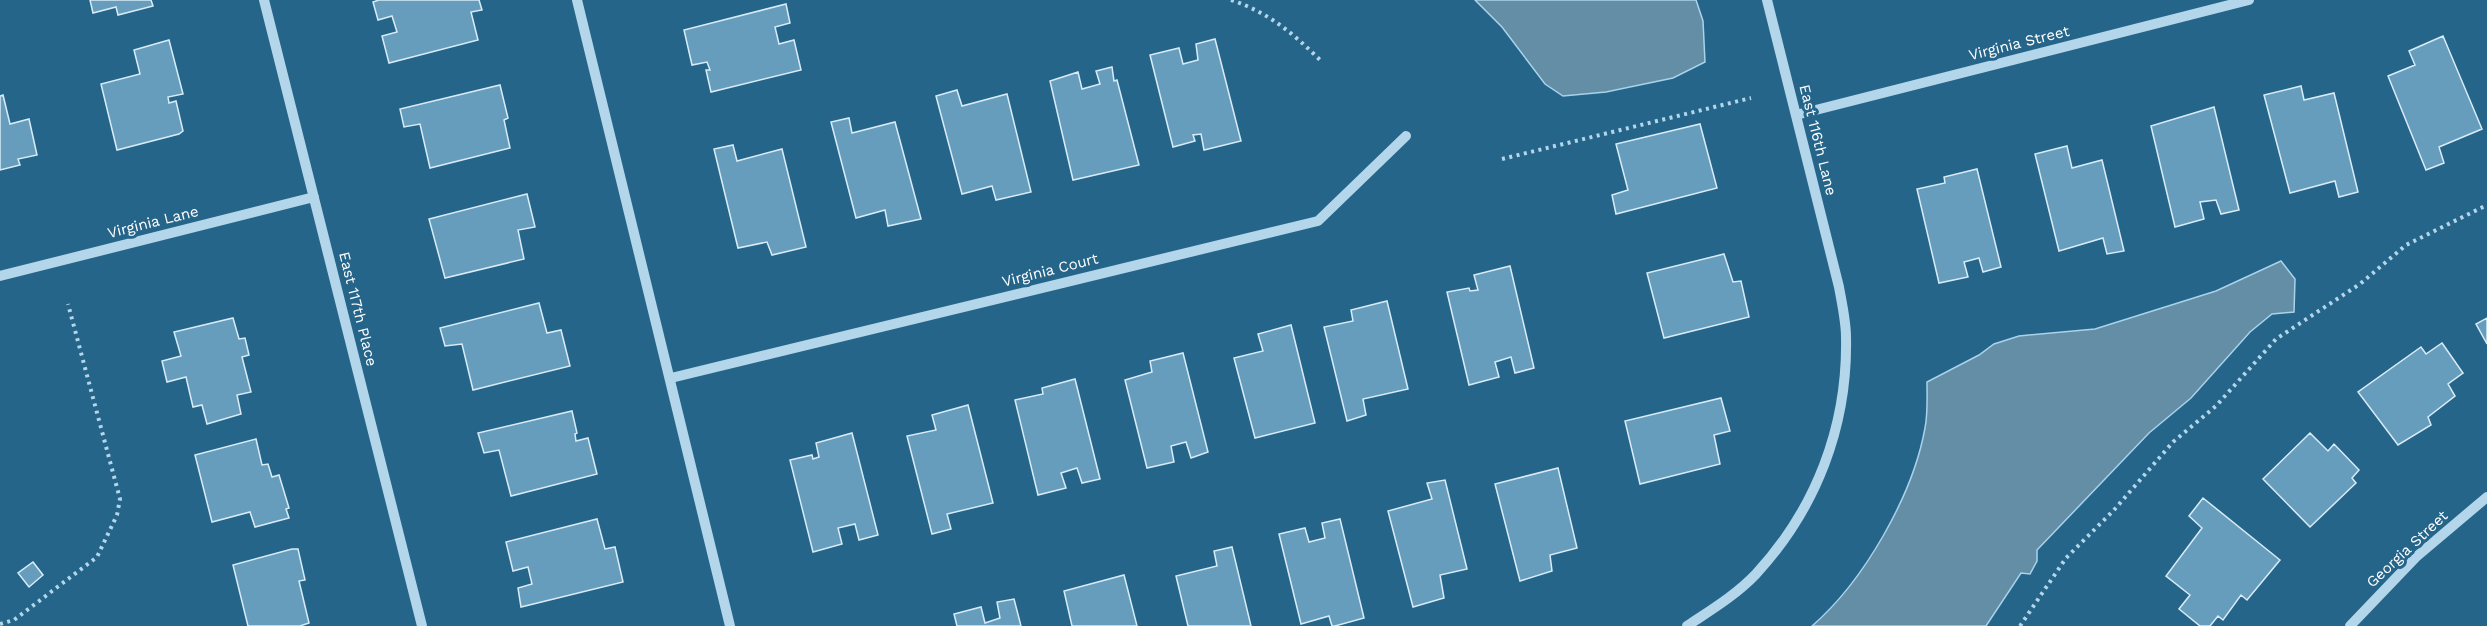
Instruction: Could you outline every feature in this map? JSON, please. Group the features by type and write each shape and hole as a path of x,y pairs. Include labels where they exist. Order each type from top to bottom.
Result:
{"street":[{"name":"East 117th Place","path":"264,0 422,626"},
{"path":"577,0 730,626"},
{"name":"East 116th Lane","path":"1687,626 1729,598 1755,575 1778,548 1797,519 1827,461 1837,430 1845,381 1846,335 1839,287 1767,0"},
{"name":"Virginia Street","path":"1796,115 2249,0"},
{"name":"Virginia Court","path":"671,378 1318,221 1406,136"},
{"name":"Virginia Lane","path":"0,276 314,197"},
{"name":"Georgia Street","path":"2350,626 2416,557 2487,496"}],"path":[{"path":"1231,0 1254,8 1294,33 1322,61"},
{"path":"1502,159 1751,98"},
{"path":"2020,626 2066,558 2114,510 2173,442 2216,406 2276,339 2360,284 2406,245 2487,204"},
{"path":"0,624 14,620 97,557 117,515 120,499 69,304"}],"water":[{"path":"1475,0 1696,0 1703,21 1705,62 1673,78 1606,92 1563,96 1545,84 1502,27"},
{"path":"2281,261 2295,279 2294,312 2272,314 2250,332 2191,398 2149,433 2037,550 2037,561 2030,574 2021,573 1986,626 1812,626 1850,586 1884,535 1898,508 1910,481 1925,428 1927,382 1979,355 1994,344 2019,336 2095,329 2216,291"}],"building":[{"path":"90,0 151,0 153,6 118,15 116,7 93,13"},
{"path":"379,0 479,0 482,10 471,12 478,40 389,63 382,36 397,32 392,16 378,20 373,2"},
{"path":"786,4 790,23 775,27 779,44 794,40 801,70 711,92 706,70 710,70 707,62 692,65 684,30"},
{"path":"2443,36 2482,129 2439,147 2444,163 2426,170 2388,76 2415,65 2409,51"},
{"path":"1215,39 1241,141 1204,150 1201,134 1193,135 1195,141 1173,147 1150,55 1179,48 1183,64 1198,60 1196,44"},
{"path":"169,40 183,94 168,97 169,103 176,101 183,131 117,150 101,84 140,74 134,50"},
{"path":"1112,67 1139,165 1073,180 1050,81 1078,72 1082,89 1100,84 1096,71"},
{"path":"500,85 508,118 504,120 510,148 430,168 420,124 404,127 400,109"},
{"path":"2301,86 2304,100 2334,93 2358,192 2339,197 2335,181 2290,193 2264,95"},
{"path":"957,90 962,106 1007,94 1031,192 996,200 992,186 962,194 936,96"},
{"path":"3,95 10,124 29,119 37,155 18,159 20,165 0,170 0,96"},
{"path":"2214,107 2239,210 2221,214 2216,200 2200,202 2204,219 2175,227 2151,126"},
{"path":"849,118 852,133 895,122 921,219 888,226 885,210 856,218 831,122"},
{"path":"1700,124 1717,188 1616,214 1612,195 1628,190 1616,144"},
{"path":"733,145 737,161 782,149 806,247 772,255 767,242 738,248 714,149"},
{"path":"2067,146 2072,168 2102,160 2124,251 2107,254 2103,238 2059,251 2035,154"},
{"path":"1977,169 2001,267 1983,272 1979,258 1964,262 1968,277 1939,283 1917,189 1945,183 1944,177"},
{"path":"527,194 535,227 518,230 524,259 445,278 429,219"},
{"path":"1724,254 1733,282 1741,281 1749,317 1664,338 1647,273"},
{"path":"1510,266 1534,368 1515,373 1511,357 1495,362 1499,377 1469,385 1447,292 1469,288 1470,291 1478,290 1474,275"},
{"path":"1387,301 1408,389 1363,399 1366,415 1347,421 1324,327 1353,321 1351,310"},
{"path":"539,303 547,333 561,330 570,366 473,390 462,344 445,346 440,328"},
{"path":"233,318 239,339 245,338 249,355 242,357 251,392 237,395 241,414 207,424 202,405 193,407 186,377 167,382 162,361 181,356 174,332"},
{"path":"2487,318 2487,344 2476,324"},
{"path":"1291,325 1315,423 1255,438 1234,358 1263,351 1258,334"},
{"path":"2442,343 2463,373 2448,384 2455,396 2428,417 2431,425 2398,445 2358,392 2421,347 2426,354"},
{"path":"1183,353 1208,452 1191,458 1186,442 1171,446 1174,462 1147,468 1125,380 1152,372 1150,361"},
{"path":"1075,379 1100,479 1082,483 1077,468 1061,473 1066,488 1038,495 1015,400 1043,394 1042,388"},
{"path":"1721,398 1730,431 1714,435 1720,464 1640,484 1625,421"},
{"path":"968,405 993,503 947,514 951,529 932,534 907,436 936,430 932,415"},
{"path":"572,411 577,433 575,434 576,441 588,438 597,474 511,496 499,450 484,453 478,433"},
{"path":"852,433 878,535 859,540 855,524 838,528 842,544 813,552 790,460 812,455 813,459 819,457 816,443"},
{"path":"2310,433 2328,451 2334,444 2359,470 2352,478 2356,483 2310,527 2263,479"},
{"path":"256,439 262,465 268,464 272,477 279,475 289,508 286,509 289,518 255,527 250,512 212,522 195,455"},
{"path":"1558,468 1577,548 1550,555 1552,571 1520,581 1495,484"},
{"path":"1445,480 1467,569 1440,575 1444,598 1413,607 1388,511 1432,499 1427,483"},
{"path":"2203,498 2280,560 2247,600 2241,595 2223,620 2218,616 2210,626 2200,626 2179,609 2190,595 2166,576 2202,528 2189,516"},
{"path":"597,519 605,549 615,547 623,582 521,607 518,588 532,584 528,567 513,571 506,542"},
{"path":"1340,519 1364,618 1332,626 1329,616 1301,624 1279,534 1305,528 1309,542 1325,538 1322,523"},
{"path":"1232,547 1251,626 1188,626 1176,576 1217,566 1214,551"},
{"path":"298,549 305,580 299,581 309,623 300,626 248,626 233,565"},
{"path":"33,562 43,575 29,587 18,573"},
{"path":"1124,575 1137,626 1072,626 1064,591"},
{"path":"1014,599 1021,626 957,626 954,614 981,607 985,623 1000,618 997,602"}]}
